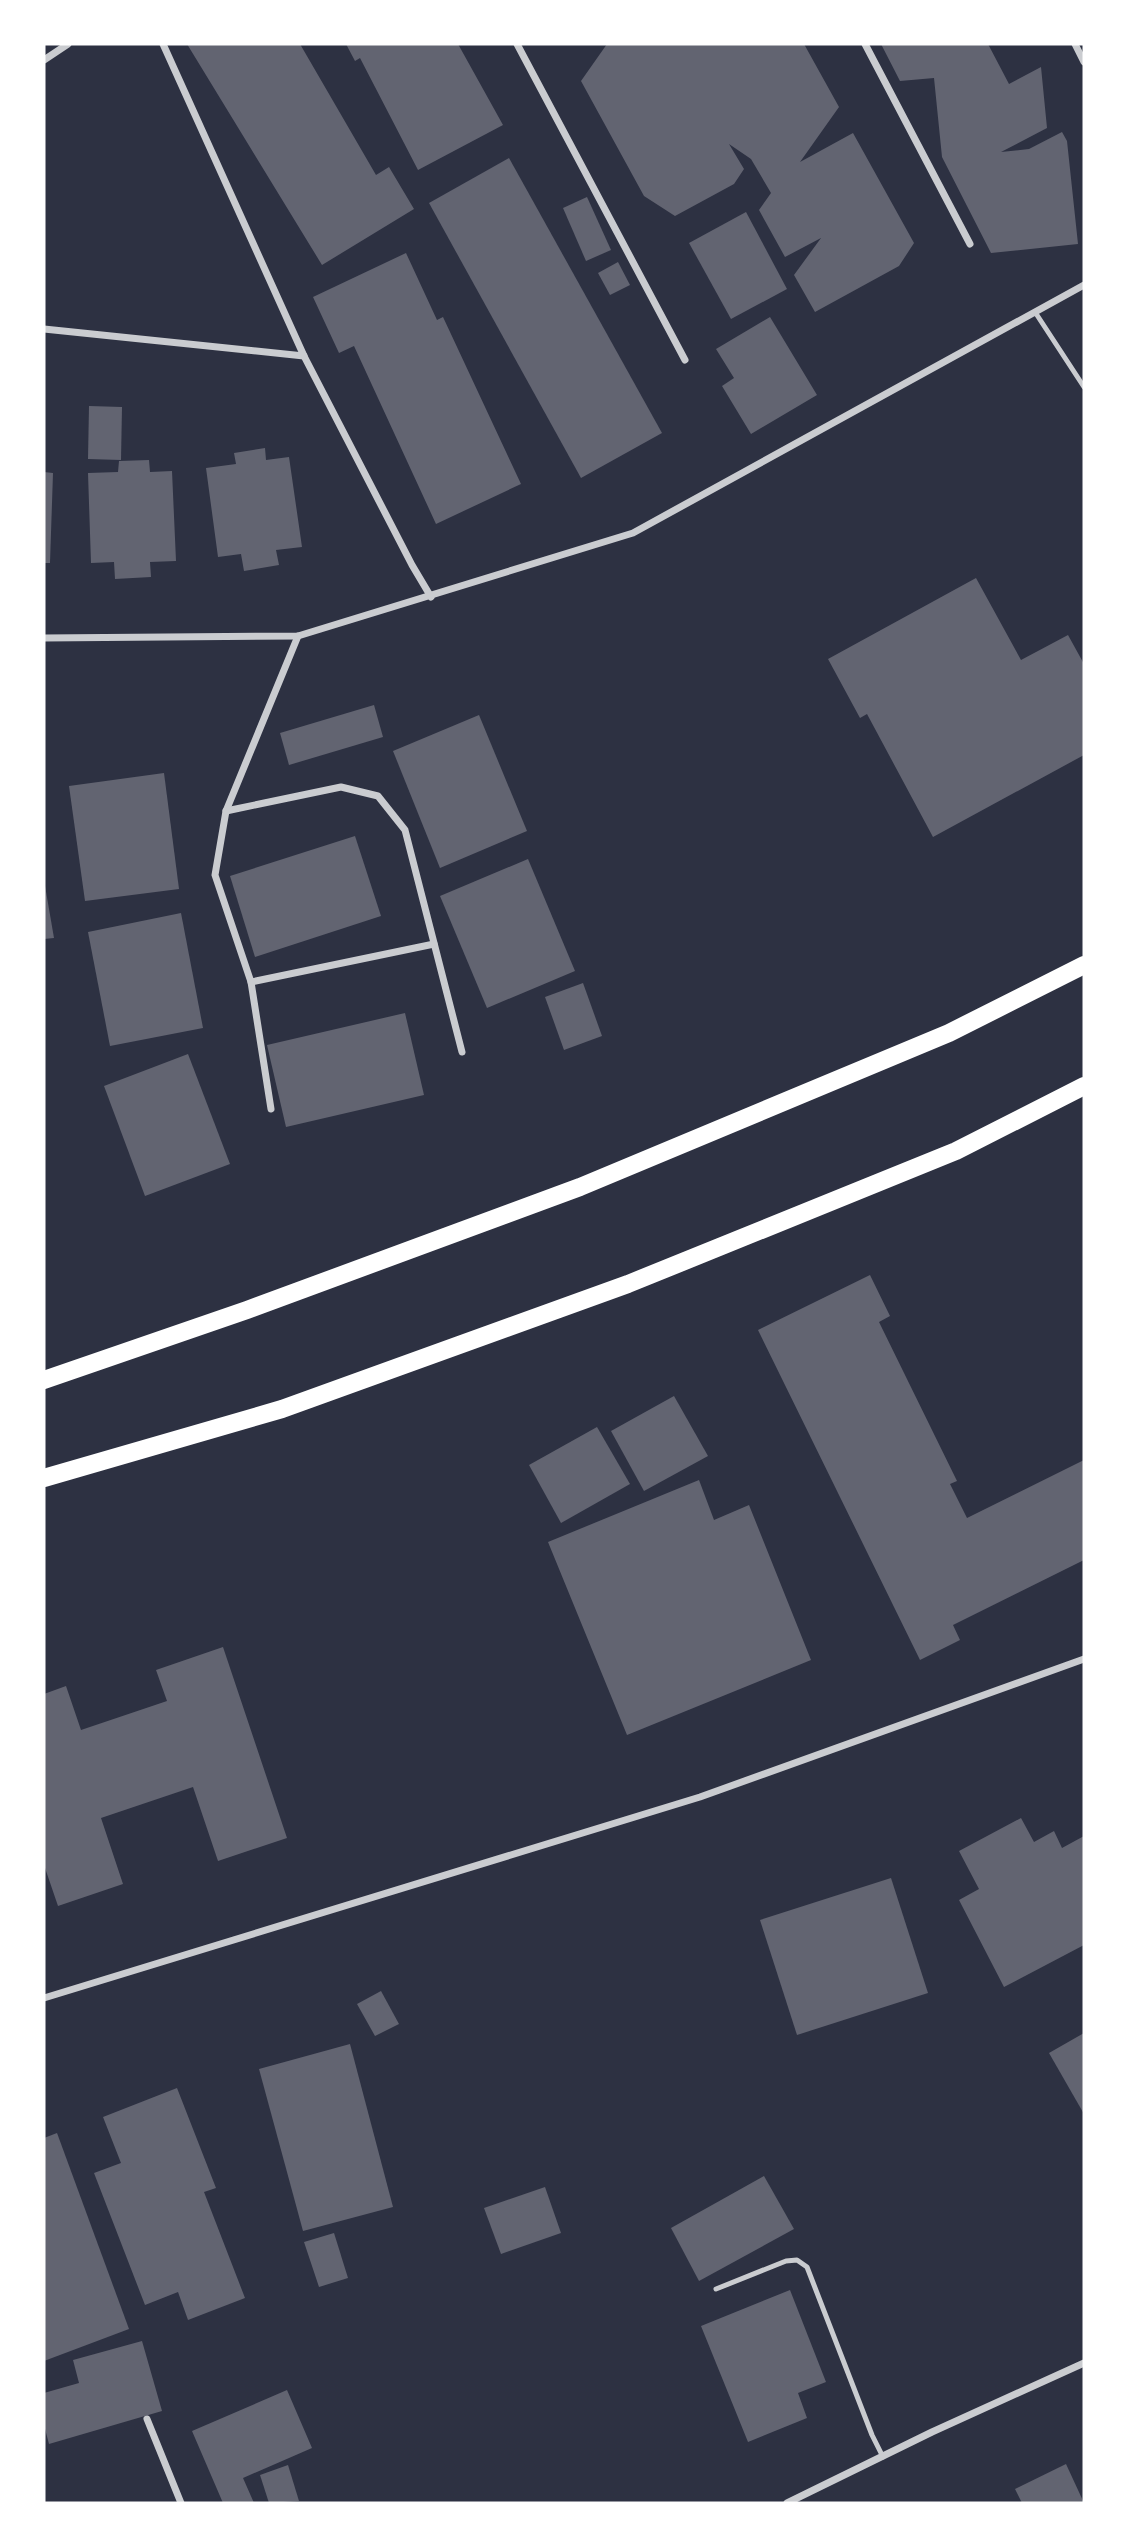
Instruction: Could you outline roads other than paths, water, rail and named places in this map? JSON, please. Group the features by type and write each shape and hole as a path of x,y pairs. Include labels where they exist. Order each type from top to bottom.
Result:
{"main road":[{"path":"44,1380 247,1310 580,1187 949,1033 1084,965"},
{"path":"44,1478 282,1409 628,1284 956,1151 1084,1086"}],"street":[{"path":"44,60 68,44"},
{"path":"163,44 304,356 431,597"},
{"path":"517,44 685,360"},
{"path":"865,44 970,244"},
{"path":"1075,44 1084,62"},
{"path":"44,638 298,636 633,533 1084,285"},
{"path":"44,329 304,356"},
{"path":"271,1109 251,982 215,875 226,811 298,636"},
{"path":"226,811 341,787 378,796 405,830 462,1052"},
{"path":"251,982 434,944"},
{"path":"44,1998 701,1797 1084,1659"},
{"path":"787,2503 1084,2363"},
{"path":"147,2419 181,2503"}],"lane":[{"path":"1035,312 1084,387"},
{"path":"716,2289 786,2262 797,2260 807,2267 883,2457"}]}
